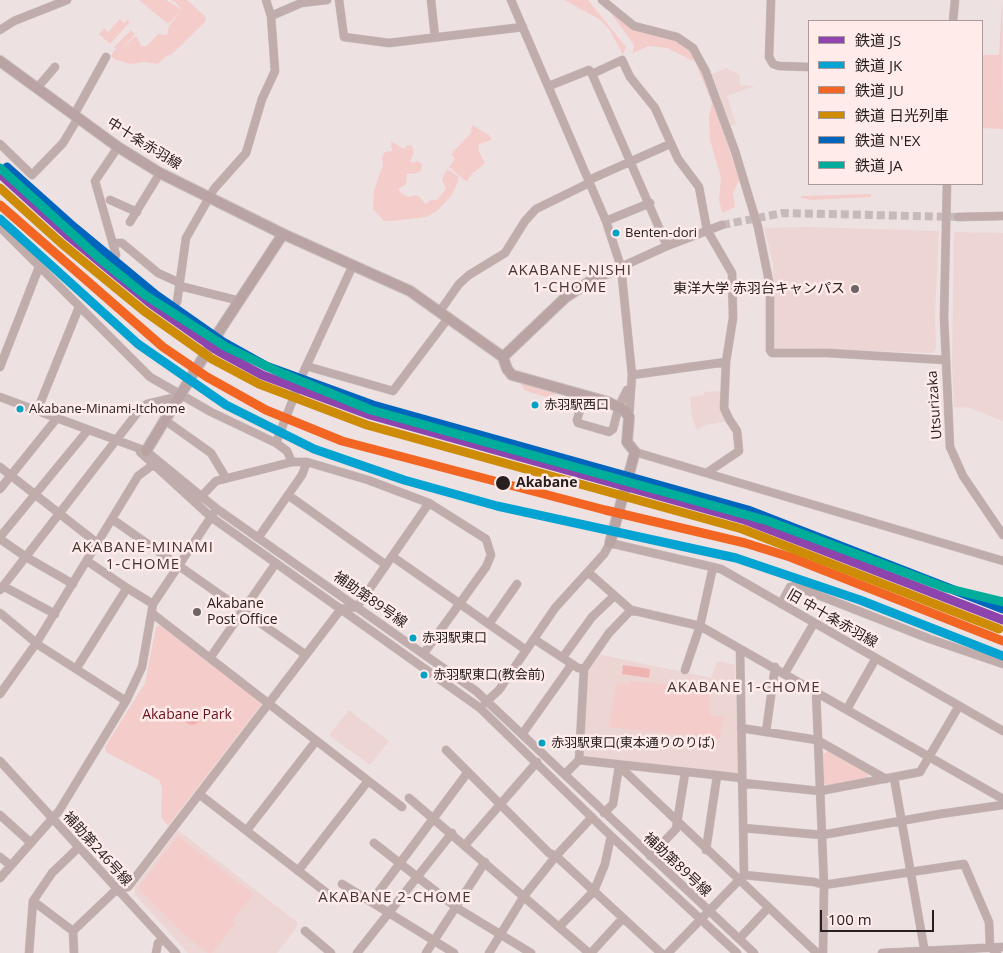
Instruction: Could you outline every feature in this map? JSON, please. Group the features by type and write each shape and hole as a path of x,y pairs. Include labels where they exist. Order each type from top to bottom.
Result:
{"main road":[{"name":"中十条赤羽線","path":"0,61 118,147 160,173 283,234 410,291 504,357 506,368 512,376 608,402 619,406 629,417"},
{"path":"146,452 283,234"},
{"path":"504,357 566,297 621,266"},
{"path":"610,543 635,452 627,442 629,417"}],"street":[{"path":"0,30 14,21 67,0"},
{"path":"177,302 182,253 186,238 209,198 246,153 262,99 275,71 271,16 266,0"},
{"path":"271,16 301,4 327,0"},
{"path":"339,0 344,36 389,43 523,27"},
{"path":"431,0 435,37"},
{"path":"511,0 606,221 621,266 632,375 629,417"},
{"path":"602,0 634,26 678,37 693,48 706,72 738,157 762,245 770,286 770,350 772,354 828,353 945,360"},
{"path":"771,0 769,57 773,64 779,66 808,67"},
{"path":"954,20 955,0"},
{"path":"0,144 32,175 63,143 106,56"},
{"path":"592,74 622,60 630,78 655,108 678,159 699,187 706,230 732,273 733,318 726,362 724,408 728,419 737,431 739,451 708,472"},
{"path":"37,88 55,67"},
{"path":"548,86 589,70 592,74 650,203 667,246"},
{"path":"305,368 393,391 445,314 459,284 469,275 505,253 525,221 536,210 631,161 670,144"},
{"path":"116,255 95,181 118,147"},
{"path":"130,222 160,173"},
{"name":"Utsurizaka","path":"947,185 944,274 945,360 950,447 963,476 1003,535"},
{"path":"110,200 136,212"},
{"path":"606,221 650,203"},
{"path":"958,217 1003,216"},
{"path":"621,266 722,225"},
{"path":"0,227 150,377 181,396 276,443 287,451 292,462"},
{"path":"114,243 122,243 158,273 180,284 240,301"},
{"path":"276,443 305,368 353,265"},
{"path":"0,367 39,267"},
{"path":"37,411 79,307"},
{"path":"632,375 726,362"},
{"path":"584,396 577,420 581,425 609,432 613,429 619,406 632,375"},
{"path":"608,402 618,401 627,390"},
{"path":"55,614 2,588 141,408 147,404 181,396"},
{"name":"補助第89号線","path":"0,397 146,452 217,509 489,700 604,813 754,953"},
{"path":"0,489 57,418"},
{"path":"166,421 211,453 226,478"},
{"path":"73,584 26,557 0,538 88,430"},
{"name":"補助第89号線","path":"134,448 211,517 480,708 733,952"},
{"path":"635,452 708,472 1003,561"},
{"path":"195,504 210,484 226,478 292,462 307,462 368,480 429,503 486,539 490,547 490,560 424,653"},
{"path":"258,538 302,476 307,462"},
{"path":"0,694 55,614 138,476 154,464"},
{"path":"0,467 97,543"},
{"path":"288,495 386,565"},
{"path":"74,953 73,931 117,889 128,887 341,609 357,607 429,503"},
{"path":"0,878 53,818 126,701 142,667 153,614 153,604 177,565 217,509"},
{"path":"112,519 306,655"},
{"path":"480,708 499,690 555,608 607,552 610,543"},
{"name":"旧 中十条赤羽線","path":"610,543 721,569 1003,731"},
{"path":"392,557 526,650"},
{"path":"87,561 153,604"},
{"path":"210,658 276,563"},
{"path":"685,670 700,626 713,567"},
{"path":"588,572 630,610 700,626 1003,799"},
{"path":"488,624 517,584"},
{"path":"781,604 790,587 795,586 930,639 1003,664"},
{"path":"76,669 127,588"},
{"path":"563,657 592,617 614,596"},
{"path":"565,774 579,760 584,669 609,633 630,610"},
{"path":"0,612 40,646 126,701"},
{"path":"153,614 402,808"},
{"path":"785,673 814,623"},
{"path":"534,639 572,664 584,669"},
{"path":"668,953 740,877 743,828 740,649"},
{"path":"847,709 876,658"},
{"path":"523,733 572,664"},
{"path":"766,732 775,668"},
{"path":"816,691 824,885 823,953"},
{"path":"579,760 717,776 820,791 920,772 959,706"},
{"path":"741,728 817,740 886,779"},
{"path":"247,830 316,741"},
{"path":"446,750 549,853 556,856 661,953"},
{"name":"補助第246号線","path":"0,761 176,953"},
{"path":"465,845 537,762"},
{"path":"604,813 613,804 619,766"},
{"path":"619,766 706,850 740,877 768,908 818,953"},
{"path":"371,902 468,772"},
{"path":"650,856 676,828 685,773"},
{"path":"706,850 717,776"},
{"path":"894,778 912,873 924,952"},
{"path":"298,871 368,781"},
{"path":"199,794 332,897"},
{"path":"409,798 590,953 622,918"},
{"path":"743,828 822,835 1003,805"},
{"path":"0,815 31,843"},
{"path":"489,953 524,896 556,856 592,817"},
{"path":"357,953 452,833"},
{"path":"559,927 594,890 605,864 611,836"},
{"path":"374,843 457,908 531,953"},
{"path":"29,953 33,901 52,873 79,847"},
{"path":"0,857 10,865"},
{"path":"426,953 436,942 485,862"},
{"path":"740,877 814,882 824,885 964,864 988,922 990,947 997,953"},
{"path":"342,884 454,953"},
{"path":"33,901 73,931"},
{"path":"739,940 768,908"},
{"path":"305,931 331,953"},
{"path":"156,953 158,943 163,939"},
{"path":"882,953 1003,946"}],"shaded area":[{"path":"726,68 740,75 740,85 755,86 727,96 736,124 731,126 712,74"},
{"name":"東洋大学 赤羽台キャンパス","path":"807,227 939,231 935,315 936,348 933,353 775,349 773,263 764,228"},
{"path":"954,232 1003,233 1003,421 970,408 954,407 952,365"},
{"path":"722,391 727,421 706,425 697,430 692,417 690,397 704,395 704,392"},
{"path":"597,654 711,678 717,661 735,665 738,771 734,775 585,758 581,754 587,670"},
{"path":"623,665 650,669 649,678 622,674"},
{"path":"189,709 195,709 200,714 198,723 189,725 184,720 184,714"},
{"path":"349,710 389,741 370,765 329,735"},
{"path":"178,830 297,922 297,927 277,953 188,953 135,895 134,888"}],"green space":[{"path":"139,0 166,0 182,10 175,2 170,0 187,0 206,17 205,22 171,55 166,56 158,64 145,62 130,64 114,59 111,56 114,50 117,50 114,47 131,30 135,34 120,51 134,37 137,37 141,46 147,46 158,34 167,35 169,26 181,11 168,24"},
{"path":"564,0 588,0 626,47 623,55 609,29 599,19"},
{"path":"1002,0 1003,129 983,128 983,55 999,55"},
{"path":"610,12 632,28 677,40 692,50 705,74 739,180 733,193 735,207 722,213 719,200 721,178 710,140 709,117 712,103 695,62 667,48 649,46 633,53 634,45"},
{"path":"120,19 124,23 127,20 130,22 110,44 99,34 104,28 108,32"},
{"path":"472,125 489,135 492,140 479,144 478,150 485,163 471,175 467,182 449,167 455,159 451,154 471,133"},
{"path":"391,141 404,149 408,145 412,146 414,153 410,161 412,163 418,161 422,165 421,171 415,174 407,173 406,184 398,189 408,197 417,195 426,204 431,200 437,200 446,189 442,179 447,169 458,176 458,182 451,196 437,211 426,217 384,221 373,209 374,190 383,165 382,158 385,152 392,151"},
{"path":"871,194 871,197 812,200 801,198 801,196"},
{"path":"524,383 556,392 556,394 546,397 532,393 524,390 521,384"},
{"name":"Akabane Park","path":"161,625 260,701 261,705 168,826 161,817 162,787 159,780 106,752 105,747 145,683 156,627"},
{"path":"630,681 705,688 709,690 710,715 723,717 720,739 609,727 617,683 629,684"},
{"path":"829,750 869,772 867,780 828,787 824,783 823,754"},
{"path":"178,836 253,894 232,921 235,923 212,953 208,953 181,932 138,888"}],"tunnel":[{"path":"722,225 783,213 958,217"}],"rail line":[{"name":"N'EX","path":"7,167 74,227 156,295 223,342 266,366 373,405 748,510 1003,609"},
{"name":"JA","path":"0,168 100,259 145,295 226,347 281,373 371,410 768,521 946,588 1003,602"},
{"name":"JS","path":"0,174 67,235 150,303 218,351 262,375 370,415 745,520 1003,620"},
{"name":"日光列車","path":"0,188 61,243 144,311 212,359 259,384 367,425 742,529 999,629"},
{"name":"JU","path":"0,205 163,347 207,377 266,410 342,441 605,510 745,543 790,557 1003,641"},
{"name":"JK","path":"0,219 138,344 226,405 314,449 404,480 497,506 736,558 860,600 1003,656"}],"place":[{"name":"Benten-dori","path":"616,233"},
{"name":"東洋大学 赤羽台キャンパス","path":"855,289"},
{"name":"赤羽駅西口","path":"535,405"},
{"name":"Akabane-Minami-Itchome","path":"20,409"},
{"name":"Akabane","path":"503,483"},
{"name":"Akabane Post Office","path":"197,612"},
{"name":"赤羽駅東口","path":"413,638"},
{"name":"赤羽駅東口(教会前)","path":"424,675"},
{"name":"赤羽駅東口(東本通りのりば)","path":"542,743"}],"district":[{"name":"AKABANE-NISHI 1-CHOME","path":"570,280"},
{"name":"AKABANE-MINAMI 1-CHOME","path":"143,556"},
{"name":"AKABANE 1-CHOME","path":"744,688"},
{"name":"AKABANE 2-CHOME","path":"395,898"}]}
